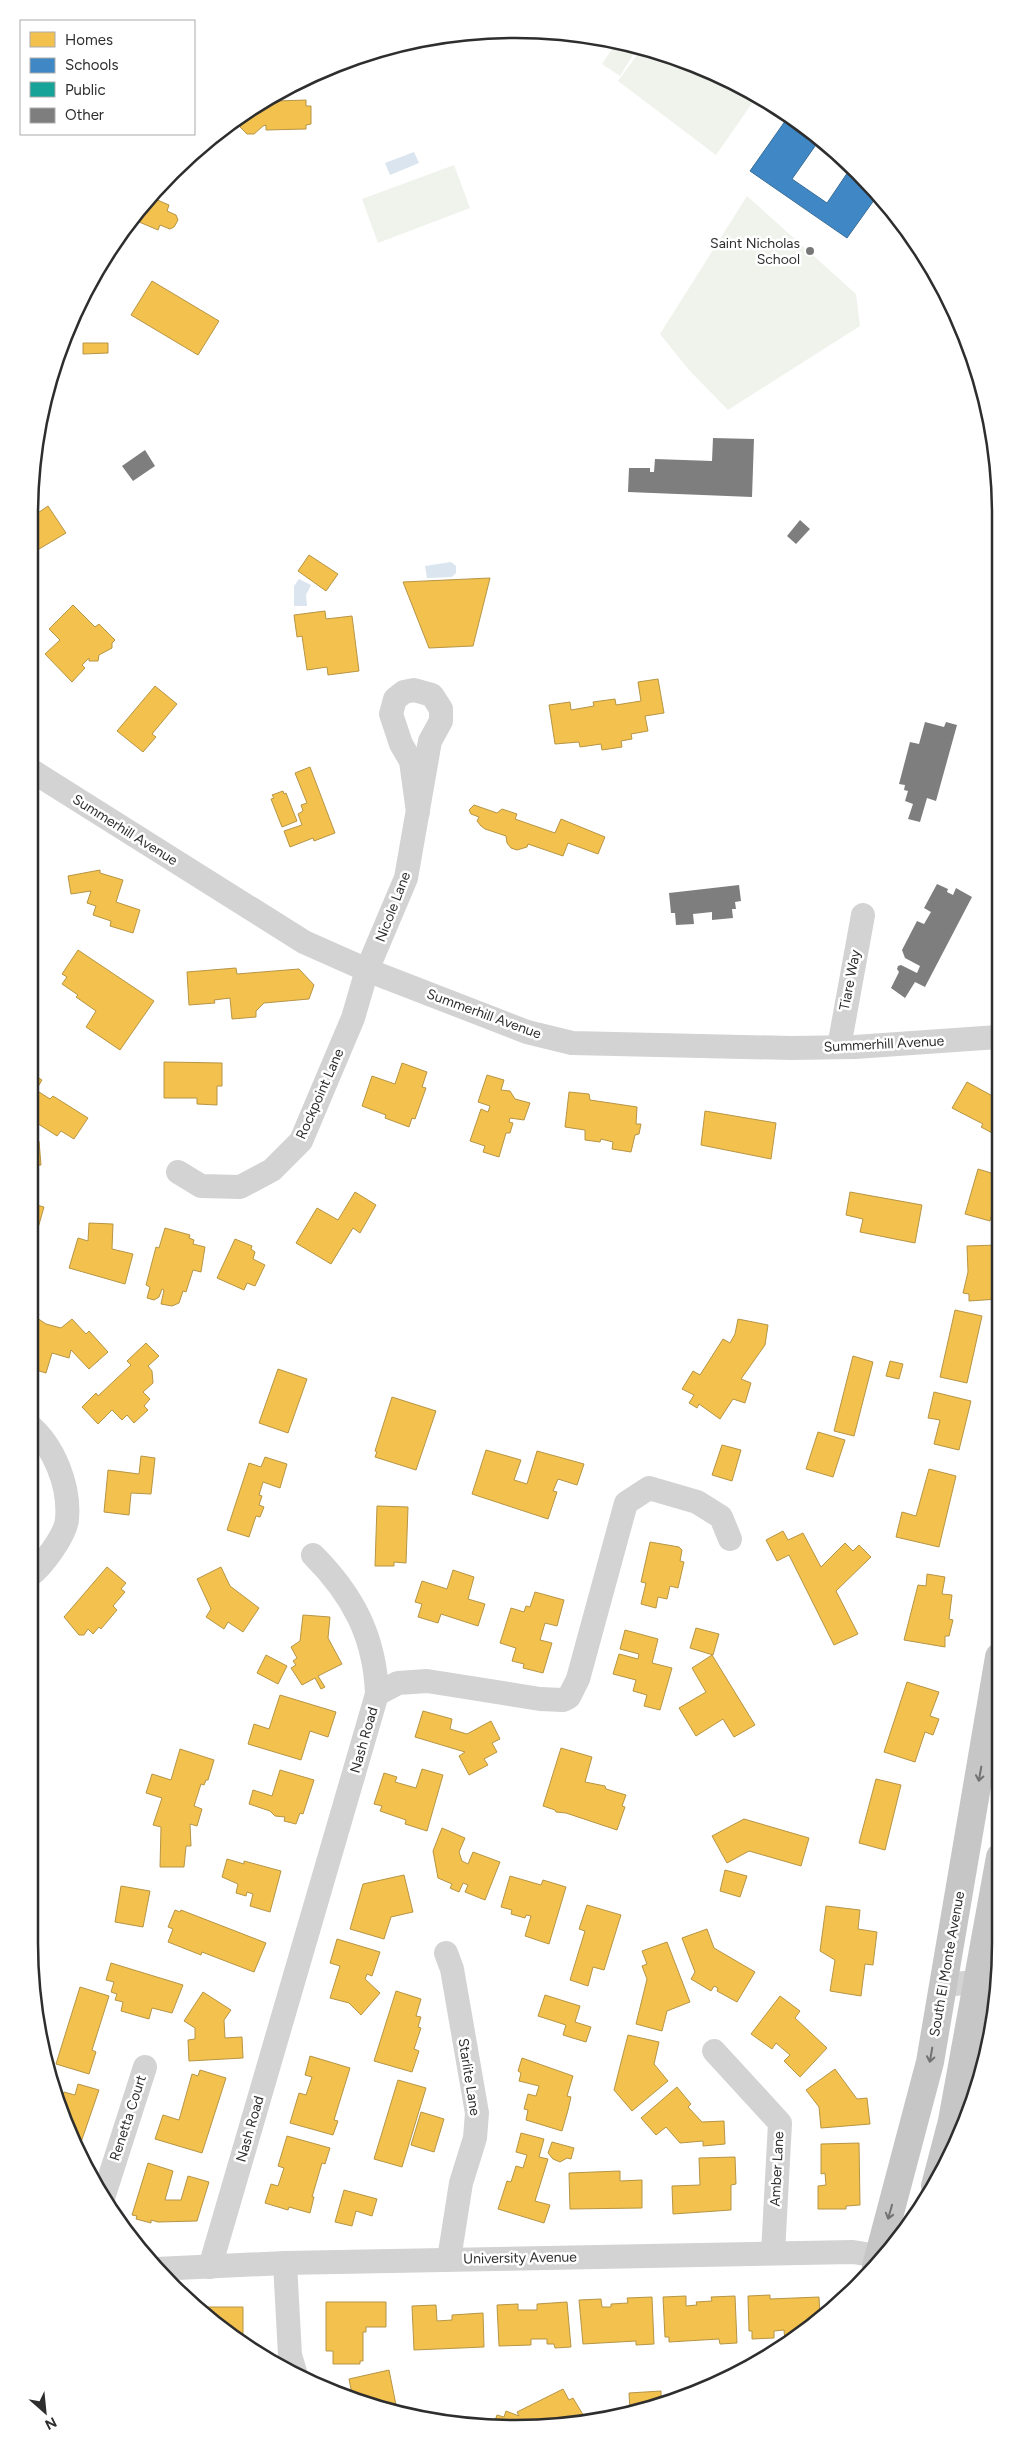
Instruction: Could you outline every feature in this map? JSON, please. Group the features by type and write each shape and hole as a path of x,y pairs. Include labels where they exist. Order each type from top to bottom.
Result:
{"main road":[{"name":"South El Monte Avenue","path":"884,2244 930,2062 992,1729"},
{"path":"946,2145 988,1980 992,1939"}],"street":[{"name":"Summerhill Avenue","path":"38,775 304,942 367,970 527,1032 572,1043 790,1048 992,1038"},
{"name":"Nicole Lane","path":"367,970 406,878 418,812"},
{"name":"Tiare Way","path":"839,1046 863,914"},
{"name":"Rockpoint Lane","path":"178,1172 201,1186 240,1187 272,1170 301,1142 353,1018 367,970"},
{"path":"38,1433 64,1478 67,1520 52,1551 38,1566"},
{"name":"Nash Road","path":"210,2267 377,1694 398,1683 427,1681 540,1699 563,1700 569,1697 578,1679 626,1503 649,1488 697,1502 721,1516 730,1539"},
{"path":"313,1555 336,1581 363,1625 374,1658 377,1694"},
{"name":"Starlite Lane","path":"446,1953 452,1969 478,2113 475,2138 461,2183 449,2259"},
{"path":"943,1985 988,1980"},
{"name":"Amber Lane","path":"714,2051 780,2124 773,2253"},
{"name":"Renetta Court","path":"106,2189 145,2067"},
{"name":"University Avenue","path":"167,2269 285,2263 773,2253 853,2252 872,2258"},
{"path":"285,2263 290,2355 293,2364"}],"shaded area":[{"path":"613,48 634,53 620,76 602,64"},
{"path":"638,54 697,74 753,101 716,155 618,81"},
{"path":"414,152 419,163 390,175 385,163"},
{"path":"454,165 470,208 378,243 362,199"},
{"path":"747,196 856,294 860,326 728,410 689,370 660,334"},
{"path":"451,562 456,566 456,573 452,577 427,578 425,566"},
{"path":"299,579 311,585 306,595 307,606 294,606 294,586"}],"building: Homes":[{"path":"306,100 306,106 311,106 311,124 306,125 306,129 266,130 266,125 254,134 247,134 240,125 276,101"},
{"path":"156,200 169,205 167,211 176,215 178,220 174,227 170,229 160,225 158,230 138,222"},
{"path":"152,281 219,321 198,355 131,315"},
{"path":"83,343 108,343 108,353 83,354"},
{"path":"48,506 66,533 38,550 38,514"},
{"path":"309,555 338,574 326,591 298,571"},
{"path":"490,578 473,646 429,648 403,582"},
{"path":"73,605 95,627 99,624 115,640 112,643 112,648 99,655 98,661 89,661 89,658 82,665 85,668 72,682 45,654 60,640 49,629"},
{"path":"325,611 326,619 352,616 359,671 328,675 327,667 307,670 302,636 297,637 294,615"},
{"path":"658,679 664,713 645,716 648,731 631,734 632,739 621,741 622,747 602,750 601,744 580,747 579,742 555,744 549,705 570,702 571,710 594,706 593,702 615,699 616,705 641,701 638,682"},
{"path":"155,686 177,704 152,734 156,737 143,752 117,731"},
{"path":"310,767 335,833 314,841 313,838 290,847 284,831 302,825 298,814 303,811 301,805 307,803 295,773"},
{"path":"283,791 284,794 286,793 297,821 282,827 271,799 274,798 272,795"},
{"path":"474,805 497,813 502,809 517,814 515,819 555,833 561,819 605,837 598,854 568,843 563,856 528,844 527,847 517,850 511,848 507,843 506,836 481,826 477,821 479,817 471,814 469,810"},
{"path":"100,870 100,873 123,880 116,902 140,910 133,933 110,926 111,921 93,915 96,906 87,903 91,891 71,894 68,876"},
{"path":"78,950 154,1001 120,1050 86,1027 96,1011 62,984 67,977 62,974"},
{"path":"236,968 237,974 299,969 314,985 309,999 264,1003 256,1011 256,1017 232,1019 230,998 214,1000 215,1003 189,1005 187,972"},
{"path":"164,1062 222,1063 222,1086 217,1086 217,1105 197,1104 197,1098 164,1098"},
{"path":"402,1063 427,1072 422,1087 426,1088 415,1119 412,1118 409,1127 385,1118 386,1115 362,1106 372,1076 395,1084"},
{"path":"487,1075 504,1080 501,1090 510,1091 515,1099 530,1103 524,1120 510,1118 509,1122 513,1123 510,1133 506,1133 499,1157 483,1152 485,1146 470,1141 481,1109 488,1112 490,1106 478,1102"},
{"path":"38,1077 42,1080 38,1087"},
{"path":"967,1082 992,1096 992,1133 981,1127 983,1124 952,1108"},
{"path":"38,1091 50,1099 53,1096 88,1118 74,1139 61,1131 57,1136 38,1124"},
{"path":"569,1092 589,1094 590,1100 637,1107 636,1124 641,1124 639,1134 635,1135 631,1152 612,1149 613,1142 601,1139 600,1142 585,1140 585,1130 565,1127"},
{"path":"705,1111 776,1123 771,1159 701,1145"},
{"path":"38,1141 41,1165 38,1165"},
{"path":"978,1169 992,1173 992,1213 990,1221 965,1214"},
{"path":"355,1192 376,1205 360,1233 353,1228 331,1264 296,1243 317,1208 338,1220"},
{"path":"850,1192 922,1205 915,1243 860,1232 863,1219 846,1215"},
{"path":"38,1205 44,1207 38,1228"},
{"path":"89,1223 113,1224 112,1249 133,1254 125,1284 69,1268 78,1238 88,1241"},
{"path":"165,1228 190,1235 189,1238 194,1240 193,1244 205,1247 201,1272 193,1270 186,1292 183,1291 179,1303 172,1306 161,1304 164,1290 162,1289 159,1297 154,1300 147,1298 150,1287 146,1285 156,1247 159,1248"},
{"path":"235,1239 252,1246 251,1249 255,1252 253,1259 265,1265 255,1286 247,1283 244,1290 217,1278"},
{"path":"992,1245 992,1299 969,1301 969,1294 963,1293 968,1272 967,1246"},
{"path":"955,1310 982,1316 967,1383 940,1377"},
{"path":"38,1319 46,1324 61,1328 72,1319 86,1334 89,1331 108,1352 89,1369 71,1350 69,1358 52,1353 46,1373 38,1371"},
{"path":"738,1319 768,1325 765,1345 741,1379 751,1383 745,1403 733,1399 720,1419 699,1404 697,1408 689,1403 694,1395 682,1389 693,1371 700,1375 723,1339 730,1343 735,1334"},
{"path":"146,1343 159,1356 148,1366 152,1371 153,1383 143,1392 150,1399 144,1406 148,1410 134,1423 127,1415 122,1420 112,1410 98,1424 82,1407 96,1393 98,1396 131,1365 127,1361"},
{"path":"853,1356 873,1362 854,1436 834,1431"},
{"path":"890,1361 903,1364 899,1379 886,1376"},
{"path":"278,1369 307,1379 288,1433 259,1423"},
{"path":"934,1392 971,1401 959,1450 934,1444 940,1420 928,1418"},
{"path":"392,1397 436,1411 416,1470 375,1457 377,1452 375,1451"},
{"path":"818,1432 845,1440 833,1477 806,1469"},
{"path":"722,1445 741,1450 732,1481 712,1475"},
{"path":"486,1450 521,1460 514,1480 527,1484 537,1451 584,1464 577,1485 558,1479 553,1491 557,1492 548,1519 472,1494"},
{"path":"141,1456 155,1458 151,1494 131,1493 129,1515 104,1512 108,1470 139,1474"},
{"path":"265,1457 287,1464 280,1488 263,1482 259,1495 262,1496 259,1505 264,1507 260,1517 256,1516 249,1537 227,1530 249,1463 261,1467"},
{"path":"929,1469 956,1476 939,1547 896,1537 902,1512 916,1516"},
{"path":"377,1506 408,1507 406,1563 394,1562 394,1566 375,1566"},
{"path":"783,1531 788,1540 803,1533 821,1567 845,1543 853,1551 859,1545 871,1557 836,1591 858,1634 834,1645 789,1555 777,1561 766,1540"},
{"path":"650,1542 679,1547 682,1550 680,1561 684,1562 678,1588 670,1586 667,1599 658,1597 656,1608 641,1604 646,1583 641,1582"},
{"path":"107,1567 126,1583 121,1589 125,1592 113,1606 117,1610 101,1629 99,1627 93,1634 88,1629 84,1635 79,1635 64,1617"},
{"path":"221,1567 230,1586 259,1608 243,1632 228,1622 224,1629 206,1617 211,1609 197,1579"},
{"path":"453,1570 474,1577 468,1599 485,1604 478,1626 441,1614 438,1623 418,1617 422,1604 415,1602 422,1581 447,1589"},
{"path":"927,1574 945,1577 942,1594 952,1595 949,1619 953,1620 949,1636 945,1636 945,1647 904,1640 918,1585 926,1586"},
{"path":"535,1592 564,1600 557,1626 545,1623 540,1640 552,1643 543,1673 523,1668 524,1664 512,1661 516,1648 500,1643 511,1608 524,1612 526,1606 530,1607"},
{"path":"303,1615 330,1617 328,1638 342,1664 318,1676 325,1687 321,1689 315,1678 302,1685 291,1668 296,1665 293,1661 297,1658 291,1647 300,1641"},
{"path":"696,1628 719,1634 713,1655 690,1648"},
{"path":"625,1630 658,1639 652,1663 672,1668 660,1710 644,1706 647,1695 633,1691 636,1680 613,1674 619,1654 638,1659 639,1654 620,1649"},
{"path":"266,1655 287,1666 278,1684 257,1673"},
{"path":"712,1655 755,1725 734,1737 723,1719 696,1736 679,1708 706,1692 692,1668"},
{"path":"907,1682 939,1692 930,1716 939,1719 933,1735 925,1732 915,1762 884,1752"},
{"path":"280,1695 336,1712 328,1737 310,1731 301,1760 248,1744 254,1724 269,1729"},
{"path":"423,1711 452,1719 450,1729 467,1734 491,1721 500,1739 492,1743 497,1752 484,1759 488,1765 469,1775 459,1756 465,1752 415,1737"},
{"path":"561,1748 592,1757 585,1782 605,1786 606,1789 626,1795 622,1806 625,1807 617,1830 566,1813 556,1812 543,1806"},
{"path":"180,1749 214,1760 208,1780 206,1780 204,1785 201,1784 194,1806 202,1809 197,1826 190,1824 191,1846 186,1846 184,1867 160,1867 161,1827 153,1825 162,1798 146,1793 152,1774 171,1780"},
{"path":"422,1769 443,1775 427,1831 405,1824 406,1820 380,1811 382,1806 374,1804 384,1773 397,1777 395,1782 416,1788"},
{"path":"280,1770 314,1780 303,1814 300,1813 296,1824 284,1821 285,1817 275,1816 270,1811 249,1804 253,1790 272,1796"},
{"path":"876,1779 901,1785 885,1850 859,1843"},
{"path":"744,1819 809,1838 801,1866 749,1851 727,1863 712,1836"},
{"path":"442,1828 465,1838 459,1852 462,1861 468,1864 473,1852 500,1862 485,1900 465,1892 468,1885 463,1883 459,1892 450,1888 452,1884 438,1878 433,1851"},
{"path":"227,1859 244,1864 244,1861 281,1871 270,1912 250,1906 253,1894 247,1892 246,1896 236,1893 238,1884 222,1877"},
{"path":"725,1870 747,1876 740,1897 720,1891"},
{"path":"404,1875 413,1912 391,1917 384,1939 350,1929 363,1884"},
{"path":"510,1876 541,1885 543,1880 566,1887 549,1944 525,1936 531,1916 526,1915 525,1918 511,1914 512,1910 501,1907"},
{"path":"121,1886 150,1891 143,1927 115,1922"},
{"path":"587,1905 621,1915 604,1970 593,1967 588,1986 570,1980 585,1931 579,1929"},
{"path":"826,1906 860,1910 858,1929 877,1932 873,1965 865,1964 861,1996 830,1991 835,1960 820,1951"},
{"path":"175,1910 180,1912 181,1910 266,1943 254,1972 202,1952 201,1955 168,1942 173,1929 168,1927"},
{"path":"707,1929 714,1948 755,1972 737,2002 717,1991 718,1988 714,1986 711,1991 691,1979 695,1972 682,1938"},
{"path":"337,1939 380,1952 372,1976 367,1974 365,1979 380,1993 361,2015 349,2003 330,1998 340,1966 330,1963"},
{"path":"667,1942 690,2002 667,2011 662,2031 636,2024 647,1979 642,1966 647,1964 642,1951"},
{"path":"111,1963 183,1985 172,2013 152,2008 149,2019 121,2011 123,2002 115,2000 117,1994 111,1992 114,1982 106,1980"},
{"path":"80,1987 109,1996 92,2050 96,2052 89,2074 56,2064"},
{"path":"396,1991 421,1999 416,2016 421,2017 418,2027 421,2028 414,2049 419,2051 412,2072 374,2061"},
{"path":"203,1992 231,2010 224,2020 225,2038 242,2037 243,2058 189,2061 188,2040 195,2039 195,2028 184,2021"},
{"path":"545,1995 580,2006 575,2022 591,2027 586,2042 563,2035 566,2025 538,2016"},
{"path":"780,1996 800,2011 795,2018 827,2048 800,2077 784,2061 790,2055 776,2043 772,2049 751,2034"},
{"path":"628,2035 659,2042 654,2064 668,2081 632,2111 614,2090"},
{"path":"310,2056 350,2068 334,2120 338,2121 333,2135 290,2123 299,2093 306,2095 312,2077 305,2075"},
{"path":"522,2058 573,2076 567,2096 571,2097 562,2131 526,2120 528,2110 524,2109 528,2094 536,2096 539,2086 519,2081 521,2073 518,2071"},
{"path":"835,2069 857,2099 867,2098 870,2124 821,2128 819,2107 806,2090"},
{"path":"200,2070 226,2078 202,2153 155,2139 163,2115 179,2120 192,2074 198,2076"},
{"path":"398,2080 426,2088 402,2167 374,2159"},
{"path":"78,2084 99,2090 81,2141 63,2096 64,2092 75,2095"},
{"path":"677,2087 691,2104 688,2107 702,2122 724,2121 725,2144 703,2146 703,2141 680,2143 666,2127 656,2135 641,2118"},
{"path":"421,2112 444,2119 434,2152 411,2145"},
{"path":"521,2133 544,2139 539,2157 548,2159 535,2201 550,2205 544,2223 498,2209 507,2181 511,2182 516,2166 523,2168 527,2155 516,2152"},
{"path":"287,2136 330,2148 325,2164 322,2163 312,2197 314,2197 310,2213 289,2207 288,2210 265,2203 271,2184 278,2186 284,2168 278,2166"},
{"path":"552,2142 574,2148 571,2159 567,2158 560,2162 553,2159 548,2153"},
{"path":"859,2143 860,2205 846,2206 846,2209 818,2209 818,2186 826,2185 825,2173 821,2174 821,2144"},
{"path":"735,2157 736,2184 731,2185 731,2210 673,2214 672,2186 700,2185 699,2158"},
{"path":"148,2163 173,2171 165,2200 181,2200 188,2176 209,2182 197,2221 158,2222 151,2220 151,2223 136,2219 137,2216 132,2215"},
{"path":"620,2171 620,2181 642,2180 642,2208 570,2209 569,2173"},
{"path":"344,2190 377,2199 372,2216 356,2211 352,2226 335,2222"},
{"path":"770,2295 770,2299 819,2297 820,2309 785,2336 784,2330 774,2331 774,2338 752,2339 752,2331 749,2331 748,2296"},
{"path":"686,2296 686,2306 697,2305 696,2302 712,2301 711,2297 735,2296 737,2343 720,2344 719,2339 669,2342 669,2337 665,2337 663,2297"},
{"path":"652,2297 654,2344 636,2345 636,2341 583,2344 579,2300 601,2299 602,2307 611,2307 611,2304 628,2303 627,2298"},
{"path":"326,2302 386,2302 386,2327 366,2327 366,2332 363,2332 363,2361 360,2361 360,2364 333,2364 333,2351 326,2351"},
{"path":"567,2302 571,2347 555,2348 554,2344 547,2344 547,2339 531,2339 531,2345 499,2346 497,2305 518,2304 518,2310 537,2310 537,2304"},
{"path":"436,2305 437,2321 452,2320 452,2315 483,2313 484,2347 414,2350 412,2306"},
{"path":"207,2307 243,2307 243,2335"},
{"path":"389,2370 396,2404 351,2390 349,2379"},
{"path":"563,2389 569,2400 573,2398 583,2414 514,2420 496,2419 497,2415 504,2417 506,2411 519,2416 517,2412"},
{"path":"661,2391 661,2396 630,2405 629,2393"}],"building: Schools":[{"path":"785,121 816,145 792,179 827,203 847,173 874,201 847,238 750,171"}],"building: Other":[{"path":"713,438 754,439 752,497 628,492 629,468 650,468 650,472 654,472 655,459 712,461"},
{"path":"145,450 155,466 133,481 122,466"},
{"path":"800,520 810,529 796,544 787,536"},
{"path":"925,722 944,727 946,722 957,725 936,801 927,798 920,822 908,819 913,804 905,801 908,791 904,790 905,785 899,784 910,742 919,744"},
{"path":"937,884 948,889 947,892 953,895 956,888 972,897 925,987 915,982 905,998 891,988 899,972 898,966 901,965 917,973 920,966 905,958 902,950 917,921 924,924 931,912 924,908"},
{"path":"739,885 741,901 735,902 736,909 732,909 733,918 712,920 712,912 693,914 694,924 676,925 675,913 671,913 669,893"}],"place":[{"name":"Saint Nicholas School","path":"810,251"}]}
